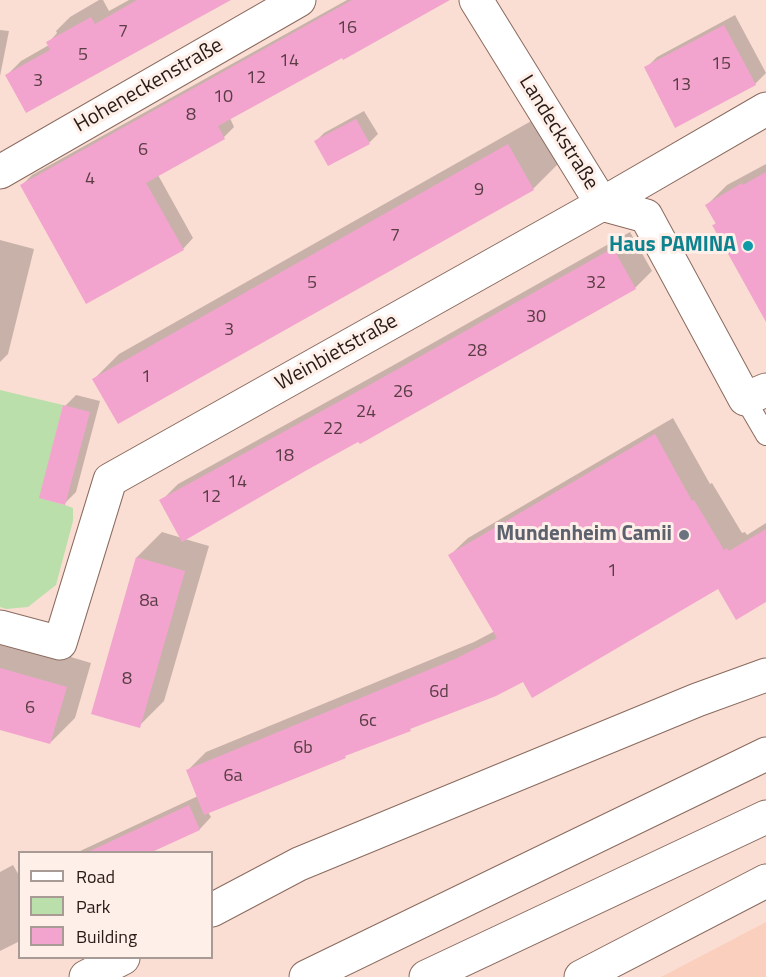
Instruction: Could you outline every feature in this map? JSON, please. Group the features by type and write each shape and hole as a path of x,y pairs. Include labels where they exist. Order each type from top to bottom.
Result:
{"main road":[{"name":"Hoheneckenstraße","path":"0,172 299,0"},
{"name":"Landeckstraße","path":"476,0 602,204 646,216 756,395"},
{"name":"Weinbietstraße","path":"0,627 60,643 111,480 602,204 766,109"},
{"path":"213,909 299,864 696,700 766,675"},
{"path":"306,977 766,754"},
{"path":"426,977 766,816"},
{"path":"581,977 766,881"},
{"path":"86,977 119,959"}],"lane":[{"path":"756,395 766,435"}],"shaded area":[{"path":"766,922 766,977 661,977"}],"green space":[{"path":"0,390 63,405 40,498 73,508 73,521 56,585 28,607 6,609 0,607"}],"building":[{"path":"137,0 231,0 26,113 5,75 50,50 46,42 91,17 95,24"},
{"path":"352,0 450,0 218,126 225,139 146,183 184,250 86,304 20,185"},
{"path":"724,25 756,85 675,128 644,67"},
{"path":"356,119 370,144 328,166 314,141"},
{"path":"508,144 534,190 118,424 92,379"},
{"name":"Haus PAMINA","path":"766,172 766,322 712,225 716,224 705,205"},
{"path":"613,248 636,289 360,444 358,442 307,470 182,542 159,500"},
{"path":"63,405 90,412 65,505 39,498"},
{"path":"655,434 692,501 694,500 724,550 727,548 729,551 766,529 766,602 736,620 718,589 532,698 523,682 496,696 410,729 411,731 204,815 186,770 455,659 497,638 448,555"},
{"path":"136,557 185,571 140,728 91,714"},
{"path":"0,668 67,687 50,744 0,730"},
{"path":"189,805 200,830 154,851 90,851"}],"place":[{"name":"Haus PAMINA","path":"748,246"},
{"name":"Mundenheim Camii","path":"684,535"}]}
